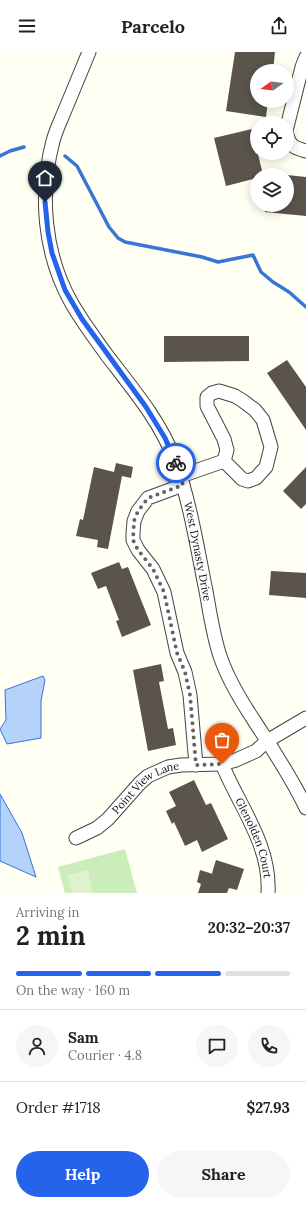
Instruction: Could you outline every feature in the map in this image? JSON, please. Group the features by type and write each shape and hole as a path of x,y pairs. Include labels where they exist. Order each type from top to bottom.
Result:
{"street":[{"name":"West Dynasty Drive","path":"89,52 54,139 48,163 45,202 52,253 65,290 72,303 156,421 173,456 182,480 198,550 214,636 221,657 236,692 295,786 306,808"},
{"path":"290,116 300,73 306,57"},
{"path":"294,147 306,151"},
{"path":"219,391 235,396 255,410 263,420 271,447 266,467 256,478 248,481 242,479 224,461 227,450 224,439 207,406 207,397 212,393 219,391"},
{"path":"196,765 190,695 185,672 177,653 164,592 153,569 138,550 133,540 134,521 138,511 148,498 182,480 224,461"},
{"name":"Point View Lane","path":"76,838 96,828 108,819 148,776 168,767 181,765 222,764 236,760 256,751 267,741 306,718"},
{"name":"Glenolden Court","path":"222,764 227,778 253,825 264,859 269,884 268,893"}],"green space":[{"path":"125,849 137,893 65,893 58,867"},
{"path":"88,870 93,893 72,893 67,875"}],"water":[{"path":"43,676 45,680 41,701 41,738 7,744 0,729 6,720 5,690"},
{"path":"0,794 22,833 36,877 0,861"}],"building":[{"path":"235,52 275,52 274,64 250,64 250,108 267,108 266,116 226,111"},
{"path":"250,129 250,160 259,160 261,168 250,168 250,180 226,186 214,138"},
{"path":"294,176 306,177 306,216 265,212 294,212"},
{"path":"164,336 249,336 249,361 164,362"},
{"path":"287,360 306,387 306,430 267,373"},
{"path":"116,463 133,467 131,478 122,476 108,549 97,547 98,540 76,536 80,519 83,520 94,467 114,472"},
{"path":"306,467 306,504 301,509 283,491"},
{"path":"119,562 122,569 128,567 151,625 122,637 116,621 119,620 106,586 98,589 91,573"},
{"path":"271,571 306,573 306,598 269,595"},
{"path":"161,664 164,681 159,682 168,729 173,728 176,745 148,751 133,670"},
{"path":"194,780 206,805 211,803 228,839 202,852 197,840 185,846 174,822 172,824 166,811 176,806 169,792"},
{"path":"216,860 244,869 237,890 229,888 227,893 198,893 201,884 197,882 200,870 213,874"}],"waterway":[{"path":"0,156 24,147"},
{"path":"65,156 77,166 109,227 118,238 125,242 202,257 218,262 253,255 261,272 289,292 306,307"}],"way so far":[{"path":"176,463 183,485 148,498 138,511 134,521 133,540 138,550 153,569 164,592 177,653 185,672 190,695 196,765 222,764"}],"route":[{"path":"45,202 52,253 65,290 82,319 156,421 176,463"}]}
